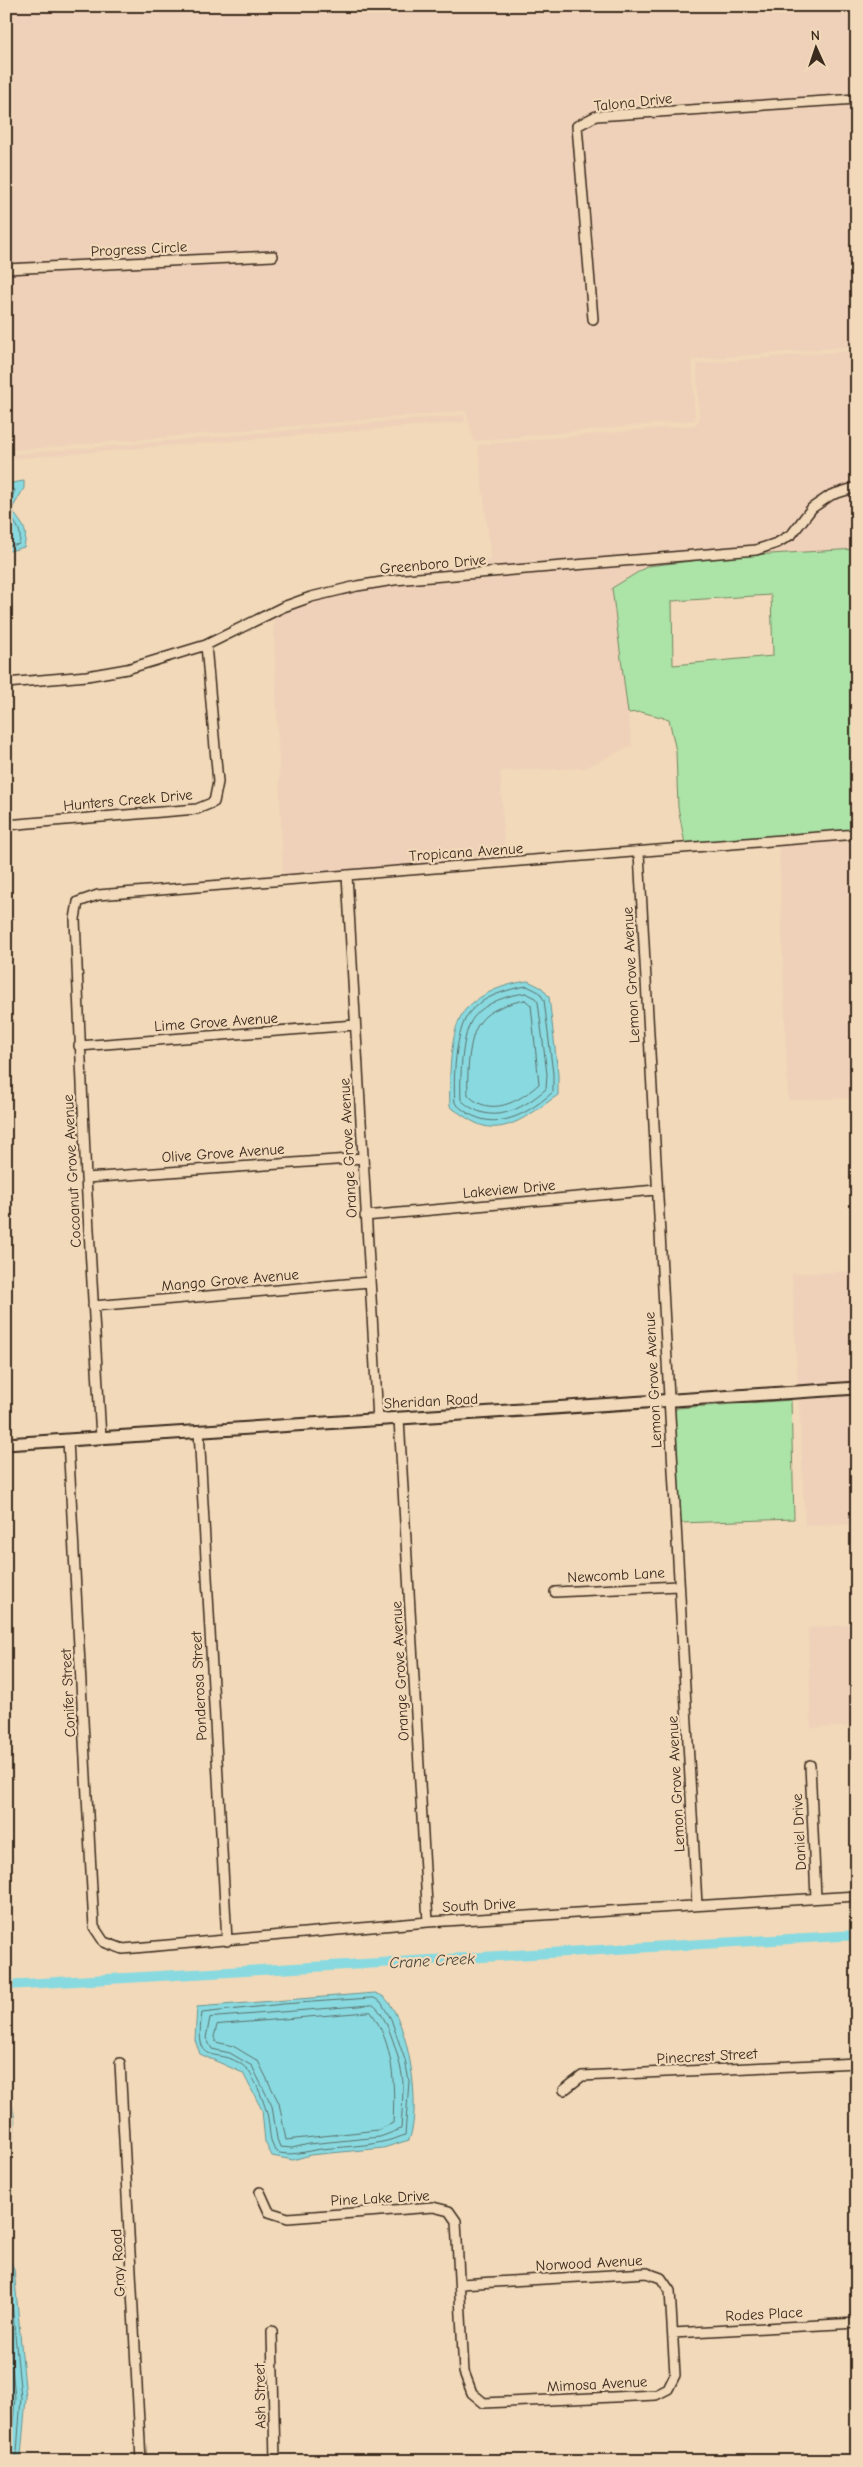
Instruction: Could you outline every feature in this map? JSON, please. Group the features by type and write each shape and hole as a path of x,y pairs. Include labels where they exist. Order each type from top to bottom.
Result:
{"street":[{"name":"Talona Drive","path":"592,319 577,126 596,116 857,99"},
{"name":"Progress Circle","path":"6,269 273,256"},
{"name":"Greenboro Drive","path":"6,682 86,676 127,669 206,645 283,607 357,586 394,580 756,550 777,544 792,534 812,508 830,495 857,487"},
{"name":"Hunters Creek Drive","path":"6,825 197,809 214,802 218,782 206,645"},
{"name":"Tropicana Avenue","path":"78,902 98,895 857,834"},
{"name":"Lemon Grove Avenue","path":"639,853 656,1190 697,1905"},
{"name":"Orange Grove Avenue","path":"347,874 378,1420"},
{"name":"Cocoanut Grove Avenue","path":"78,902 75,919 79,1046 101,1438"},
{"name":"Lime Grove Avenue","path":"79,1046 356,1025"},
{"name":"Olive Grove Avenue","path":"86,1178 363,1158"},
{"name":"Lakeview Drive","path":"365,1216 656,1190"},
{"name":"Mango Grove Avenue","path":"93,1306 369,1282"},
{"name":"Sheridan Road","path":"6,1444 857,1388"},
{"name":"Orange Grove Avenue","path":"399,1419 428,1922"},
{"name":"Ponderosa Street","path":"199,1430 227,1941"},
{"name":"Conifer Street","path":"68,1440 94,1926 104,1942"},
{"name":"Newcomb Lane","path":"555,1592 678,1586"},
{"name":"Daniel Drive","path":"810,1765 816,1898"},
{"name":"South Drive","path":"104,1942 123,1949 428,1922 857,1896"},
{"name":"Gray Road","path":"120,2063 140,2461"},
{"name":"Pinecrest Street","path":"564,2090 582,2076 857,2063"},
{"name":"Pine Lake Drive","path":"260,2192 269,2212 288,2218 433,2207 448,2211 456,2221 464,2372 472,2394"},
{"name":"Norwood Avenue","path":"460,2284 647,2274 662,2278 670,2291 673,2333"},
{"name":"Rodes Place","path":"673,2333 857,2323"},
{"name":"Ash Street","path":"272,2330 275,2461"},
{"name":"Mimosa Avenue","path":"472,2394 484,2402 656,2395 668,2390 675,2375 673,2333"}],"shaded area":[{"path":"6,6 850,6 851,33 857,33 857,346 692,360 695,420 474,441 466,411 6,451"},
{"path":"857,350 857,549 735,556 648,566 612,588 632,745 585,768 500,771 505,860 283,875 273,604 337,585 491,560 478,445 695,425 699,420 697,364"},
{"path":"464,415 465,422 6,459 6,455"},
{"path":"857,833 857,1098 788,1100 779,838"},
{"path":"857,1271 857,1382 798,1387 792,1274"},
{"path":"857,1393 857,1524 805,1526 799,1397"},
{"path":"857,1624 857,1726 811,1728 808,1628"}],"green space":[{"path":"857,549 857,833 685,844 678,807 676,751 669,719 641,712 628,713 612,588 648,566 735,556","holes":["771,595 773,656 673,665 672,601"]},
{"path":"791,1400 794,1519 680,1523 673,1414 677,1408"}],"water":[{"path":"24,481 24,488 12,509 25,530 24,547 6,552 6,484"},
{"path":"528,981 542,988 549,997 558,1074 558,1095 532,1113 513,1123 494,1127 480,1125 450,1107 451,1056 456,1028 460,1017 466,1009 479,998 511,984"},
{"path":"375,1993 385,1998 393,2010 407,2045 411,2066 414,2108 413,2126 409,2140 383,2148 310,2155 293,2160 272,2156 265,2142 262,2110 243,2073 200,2054 195,2040 197,2007"},
{"path":"6,2087 15,2122 13,2139 6,2157"},
{"path":"6,2253 14,2269 26,2398 21,2456 14,2461 6,2461"}],"waterway":[{"name":"Crane Creek","path":"6,1985 857,1935"}]}
